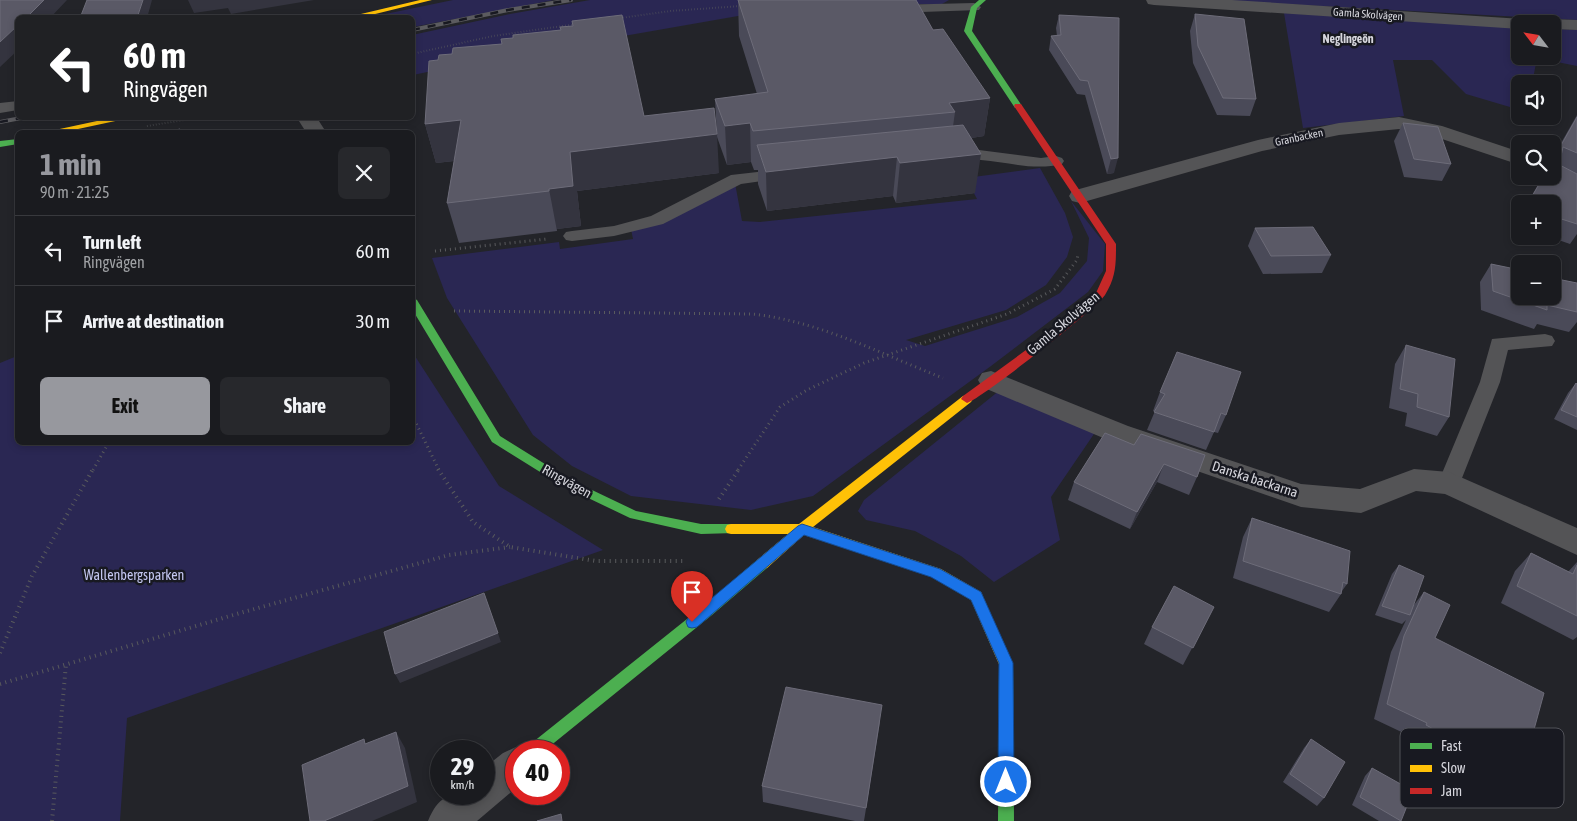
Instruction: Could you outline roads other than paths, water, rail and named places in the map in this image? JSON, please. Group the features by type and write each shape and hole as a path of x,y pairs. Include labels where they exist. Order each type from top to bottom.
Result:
{"street":[{"path":"361,15 429,0"},
{"name":"Gamla Skolvägen","path":"1154,0 1511,23"},
{"name":"Gamla Skolvägen","path":"802,529 983,386 1052,336 1100,295 1111,271 1112,244 968,31 978,4"},
{"path":"1561,24 1577,25"},
{"path":"64,130 111,120"},
{"name":"Granbacken","path":"1080,196 1258,146 1339,129 1399,123 1435,130 1511,156"},
{"path":"0,144 15,142"},
{"name":"Ringvägen","path":"415,305 496,438 565,482 634,515 701,528 802,529 936,573 976,596 1006,663 1006,821"},
{"name":"Danska backarna","path":"983,386 1301,496 1361,501 1414,480 1449,483 1577,542"},
{"path":"547,740 707,611 802,529"},
{"path":"495,782 505,774"},
{"path":"447,821 467,805"}],"lane":[{"path":"882,9 978,4"},
{"path":"0,108 15,106"},
{"path":"939,159 979,156 1041,163 1056,161"},
{"path":"572,236 614,231 657,220 737,178 803,172"},
{"path":"1449,483 1490,382 1498,344 1545,341"}],"railway":[{"path":"415,29 508,10 571,0"},
{"path":"0,122 15,119"}],"district":[{"name":"Neglingeön","path":"1348,39"}],"park label":[{"name":"Wallenbergsparken","path":"134,575"}]}
